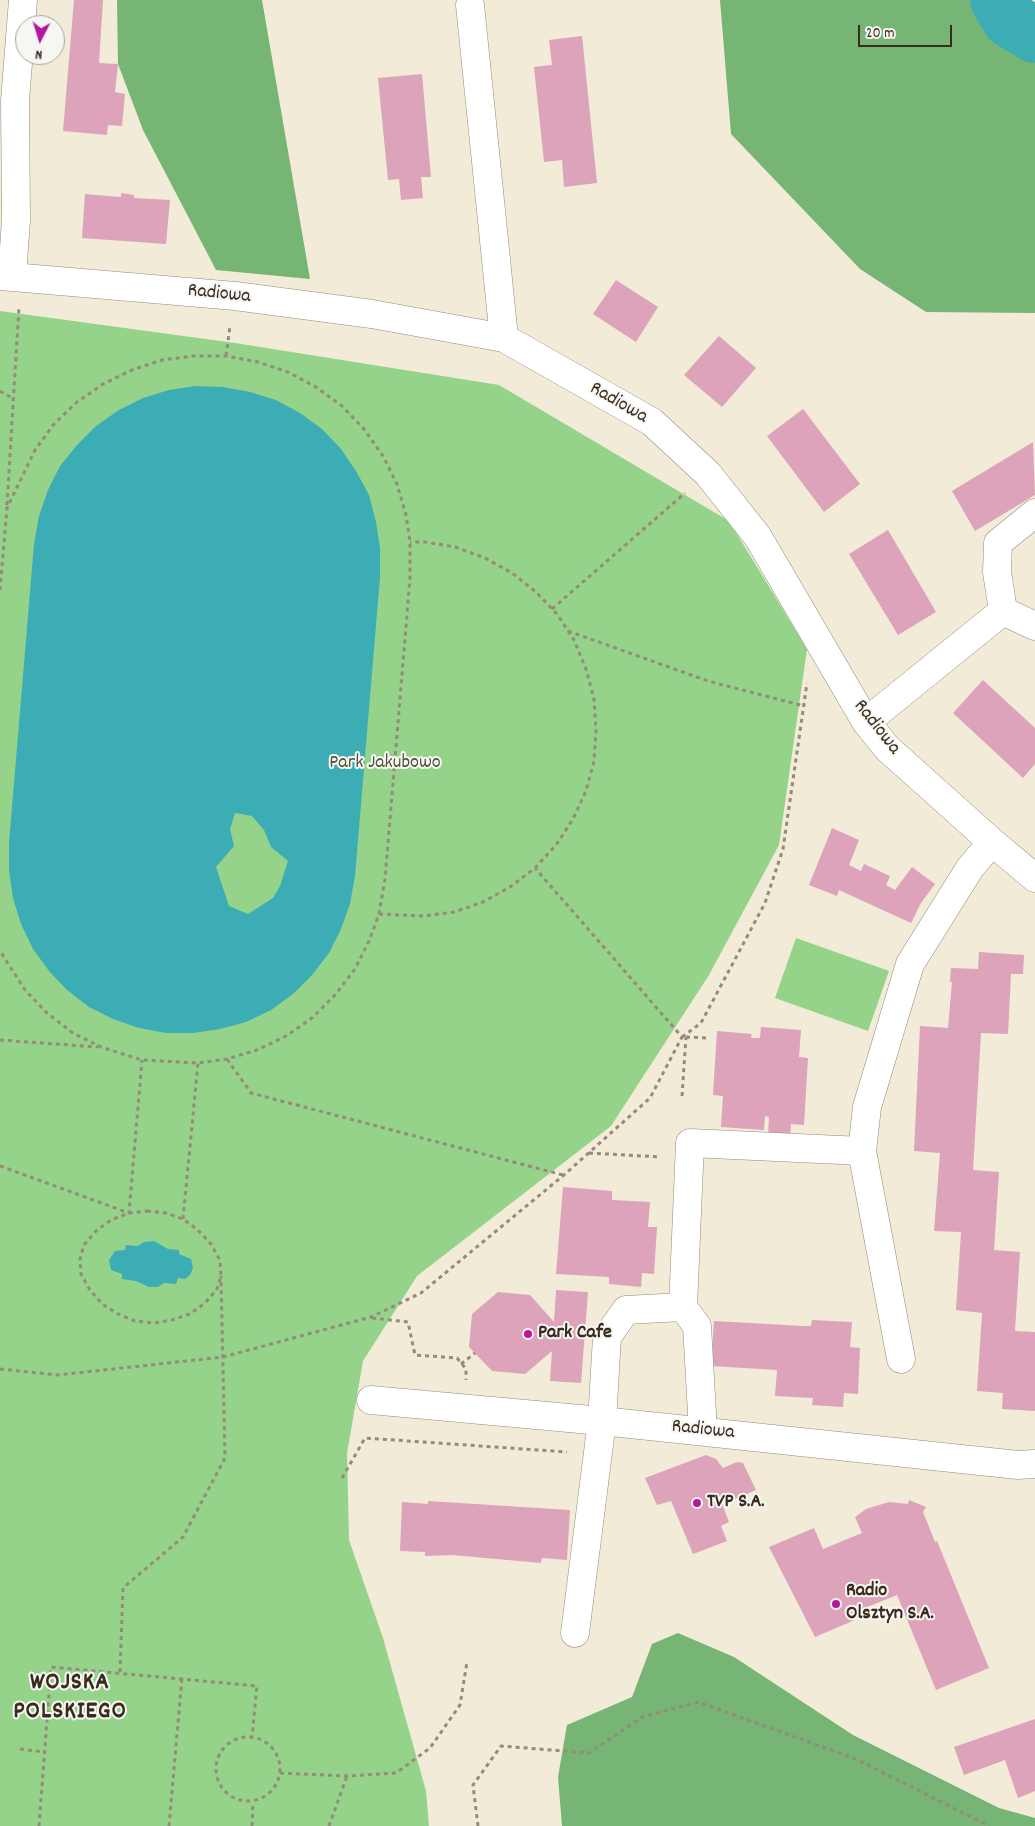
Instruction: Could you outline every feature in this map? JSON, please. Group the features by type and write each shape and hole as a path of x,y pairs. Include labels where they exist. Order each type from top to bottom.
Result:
{"street":[{"path":"10,283 16,220 16,101 23,0"},
{"path":"470,4 504,338"},
{"name":"Radiowa","path":"10,283 235,296 372,314 504,338 652,422 708,474 758,537 866,722 887,748 1035,878"},
{"path":"1003,611 997,572 998,543 1035,512"},
{"path":"866,722 1003,611"},
{"path":"1003,611 1035,626"},
{"path":"901,1359 862,1151 867,1107 910,964 970,868 992,842"},
{"path":"703,1431 697,1326 682,1307 690,1143 862,1151"},
{"path":"575,1633 602,1421 607,1337 626,1310 682,1307"},
{"name":"Radiowa","path":"371,1400 703,1431 1018,1465 1035,1464"}],"path":[{"path":"0,590 14,399 10,283"},
{"path":"226,356 229,334"},
{"path":"0,951 25,990 47,1013 73,1033 101,1047 142,1060 198,1064 227,1059 265,1046 286,1036 312,1018 335,995 355,969 370,941 379,914 386,879 410,578 410,542 406,515 397,484 383,456 364,429 348,412 316,387 288,372 258,362 226,356 194,356 162,360 132,370 90,393 54,424 35,450 7,508"},
{"path":"0,391 14,399"},
{"path":"552,609 708,474"},
{"path":"379,914 423,916 454,912 490,898 510,887 535,868 556,845 573,819 586,791 594,761 596,730 594,699 586,669 567,630 552,609 536,592 512,573 485,558 455,547 425,542 410,542"},
{"path":"567,630 708,681 804,706"},
{"path":"0,1369 58,1375 223,1357 371,1317 421,1293 564,1175 650,1098 684,1037 701,1023 765,903 783,849 808,677"},
{"path":"535,868 684,1037 682,1096"},
{"path":"684,1037 708,1038"},
{"path":"0,1040 101,1047"},
{"path":"227,1059 251,1093 564,1175"},
{"path":"129,1214 142,1060"},
{"path":"183,1219 198,1064"},
{"path":"589,1153 666,1157"},
{"path":"0,1166 129,1214"},
{"path":"120,1672 123,1588 183,1536 225,1458 221,1276 220,1260 211,1244 198,1230 183,1219 166,1213 147,1211 111,1220 96,1231 84,1245 80,1260 81,1274 90,1290 102,1304 118,1314 135,1321 154,1322 172,1320 190,1314 217,1289 221,1276"},
{"path":"371,1317 408,1322 415,1355 457,1358 466,1369 465,1387"},
{"path":"462,1364 475,1353"},
{"path":"342,1478 364,1438 597,1454"},
{"path":"280,1773 347,1776 396,1773 430,1748 460,1705 467,1662"},
{"path":"39,1826 52,1667 256,1686 252,1737"},
{"path":"169,1826 182,1678"},
{"path":"478,1826 473,1785 501,1746 589,1753 642,1716 698,1702 856,1759 989,1826"},
{"path":"252,1737 268,1744 275,1752 280,1773 271,1792 253,1801 242,1802 224,1792 218,1783 215,1773 218,1757 227,1744 237,1739 252,1737"},
{"path":"20,1748 45,1752"},
{"path":"329,1826 347,1776"},
{"path":"252,1826 253,1801"}],"green space":[{"path":"117,0 262,0 310,279 216,270 143,130 118,64"},
{"path":"720,0 970,0 978,14 1035,55 1035,313 926,312 860,269 731,134"},
{"name":"Park Jakubowo","path":"0,311 235,343 499,385 729,521 807,649 779,845 709,975 611,1126 417,1276 363,1361 347,1453 349,1540 383,1638 426,1791 429,1826 0,1826"},
{"path":"796,938 889,971 868,1031 775,998"},
{"path":"678,1633 734,1657 853,1735 999,1808 1035,1818 1035,1826 562,1826 558,1777 567,1725 632,1697 652,1644"}],"water":[{"path":"196,386 223,387 250,392 276,400 300,413 322,429 341,449 369,495 380,548 380,577 355,876 350,904 341,929 329,953 312,975 293,994 271,1010 246,1022 220,1029 193,1033 166,1033 139,1028 113,1019 89,1007 67,990 49,971 33,949 21,924 13,898 9,871 9,843 34,544 39,516 48,490 60,466 96,426 119,410 143,398 169,390","holes":["235,813 252,816 264,830 271,847 288,861 280,886 273,898 248,914 229,906 216,867 234,846 230,829"]},
{"path":"154,1241 168,1249 179,1250 179,1254 191,1259 193,1268 190,1275 185,1279 178,1278 176,1284 164,1283 158,1287 149,1287 136,1281 122,1279 122,1274 111,1270 109,1260 115,1251 125,1250 126,1245 138,1246 144,1242"}],"building":[{"path":"74,0 103,0 99,63 118,64 115,92 125,94 122,126 108,125 107,135 63,131"},
{"path":"582,36 597,183 564,187 562,160 544,162 534,67 552,65 549,40"},
{"path":"422,74 431,177 421,177 423,198 401,200 399,179 388,180 378,78"},
{"path":"121,193 134,195 134,198 170,200 166,244 82,238 85,194 121,197"},
{"path":"616,280 658,307 636,342 593,314"},
{"path":"719,336 756,368 722,407 684,375"},
{"path":"803,409 860,484 824,512 767,436"},
{"path":"1033,442 1035,495 975,531 952,491"},
{"path":"888,530 936,612 898,635 849,554"},
{"path":"983,680 1035,728 1035,764 1023,778 953,713"},
{"path":"832,828 859,840 849,865 861,871 864,864 890,876 886,885 895,890 912,867 935,884 921,903 911,923 839,890 837,896 809,885"},
{"path":"979,952 1024,955 1023,974 1011,974 1008,1034 981,1033 973,1170 999,1172 994,1250 1020,1252 1015,1331 1035,1332 1035,1411 1002,1409 1003,1393 977,1391 982,1313 956,1310 961,1232 934,1231 940,1153 914,1151 920,1026 948,1028 952,982 950,982 951,968 978,969"},
{"path":"761,1027 801,1030 799,1057 808,1058 804,1125 791,1124 790,1137 768,1136 769,1117 765,1116 764,1130 721,1127 723,1096 713,1095 717,1031 752,1034 751,1038 760,1038"},
{"path":"563,1187 612,1191 612,1200 650,1202 648,1227 657,1227 654,1274 642,1273 641,1287 609,1284 609,1277 556,1274"},
{"name":"Park Cafe","path":"556,1290 588,1292 581,1383 550,1381 552,1351 525,1374 492,1371 469,1347 472,1314 498,1292 530,1295 554,1322"},
{"path":"812,1320 852,1322 850,1347 860,1348 858,1394 844,1393 843,1407 812,1405 813,1398 775,1396 777,1370 711,1366 714,1321 811,1326"},
{"name":"TVP S.A.","path":"706,1455 716,1459 723,1468 737,1462 743,1463 756,1490 733,1500 732,1497 721,1501 729,1522 721,1526 727,1541 693,1554 671,1501 657,1505 645,1478"},
{"name":"Radio Olsztyn S.A.","path":"909,1500 926,1507 923,1512 935,1542 937,1541 989,1668 936,1690 897,1595 852,1613 855,1620 815,1637 769,1547 814,1528 823,1549 862,1533 855,1517 866,1509 889,1502 908,1504"},
{"path":"428,1501 570,1510 567,1560 542,1558 541,1563 452,1555 425,1556 425,1552 400,1551 402,1502 428,1504"},
{"path":"1035,1719 1035,1791 1018,1798 1005,1760 964,1775 954,1747"}],"waterway":[{"path":"998,0 1010,20 1035,35"}],"place":[{"name":"Park Cafe","path":"528,1334"},
{"name":"TVP S.A.","path":"697,1503"},
{"name":"Radio Olsztyn S.A.","path":"836,1604"}],"district":[{"name":"WOJSKA POLSKIEGO","path":"70,1700"}]}
